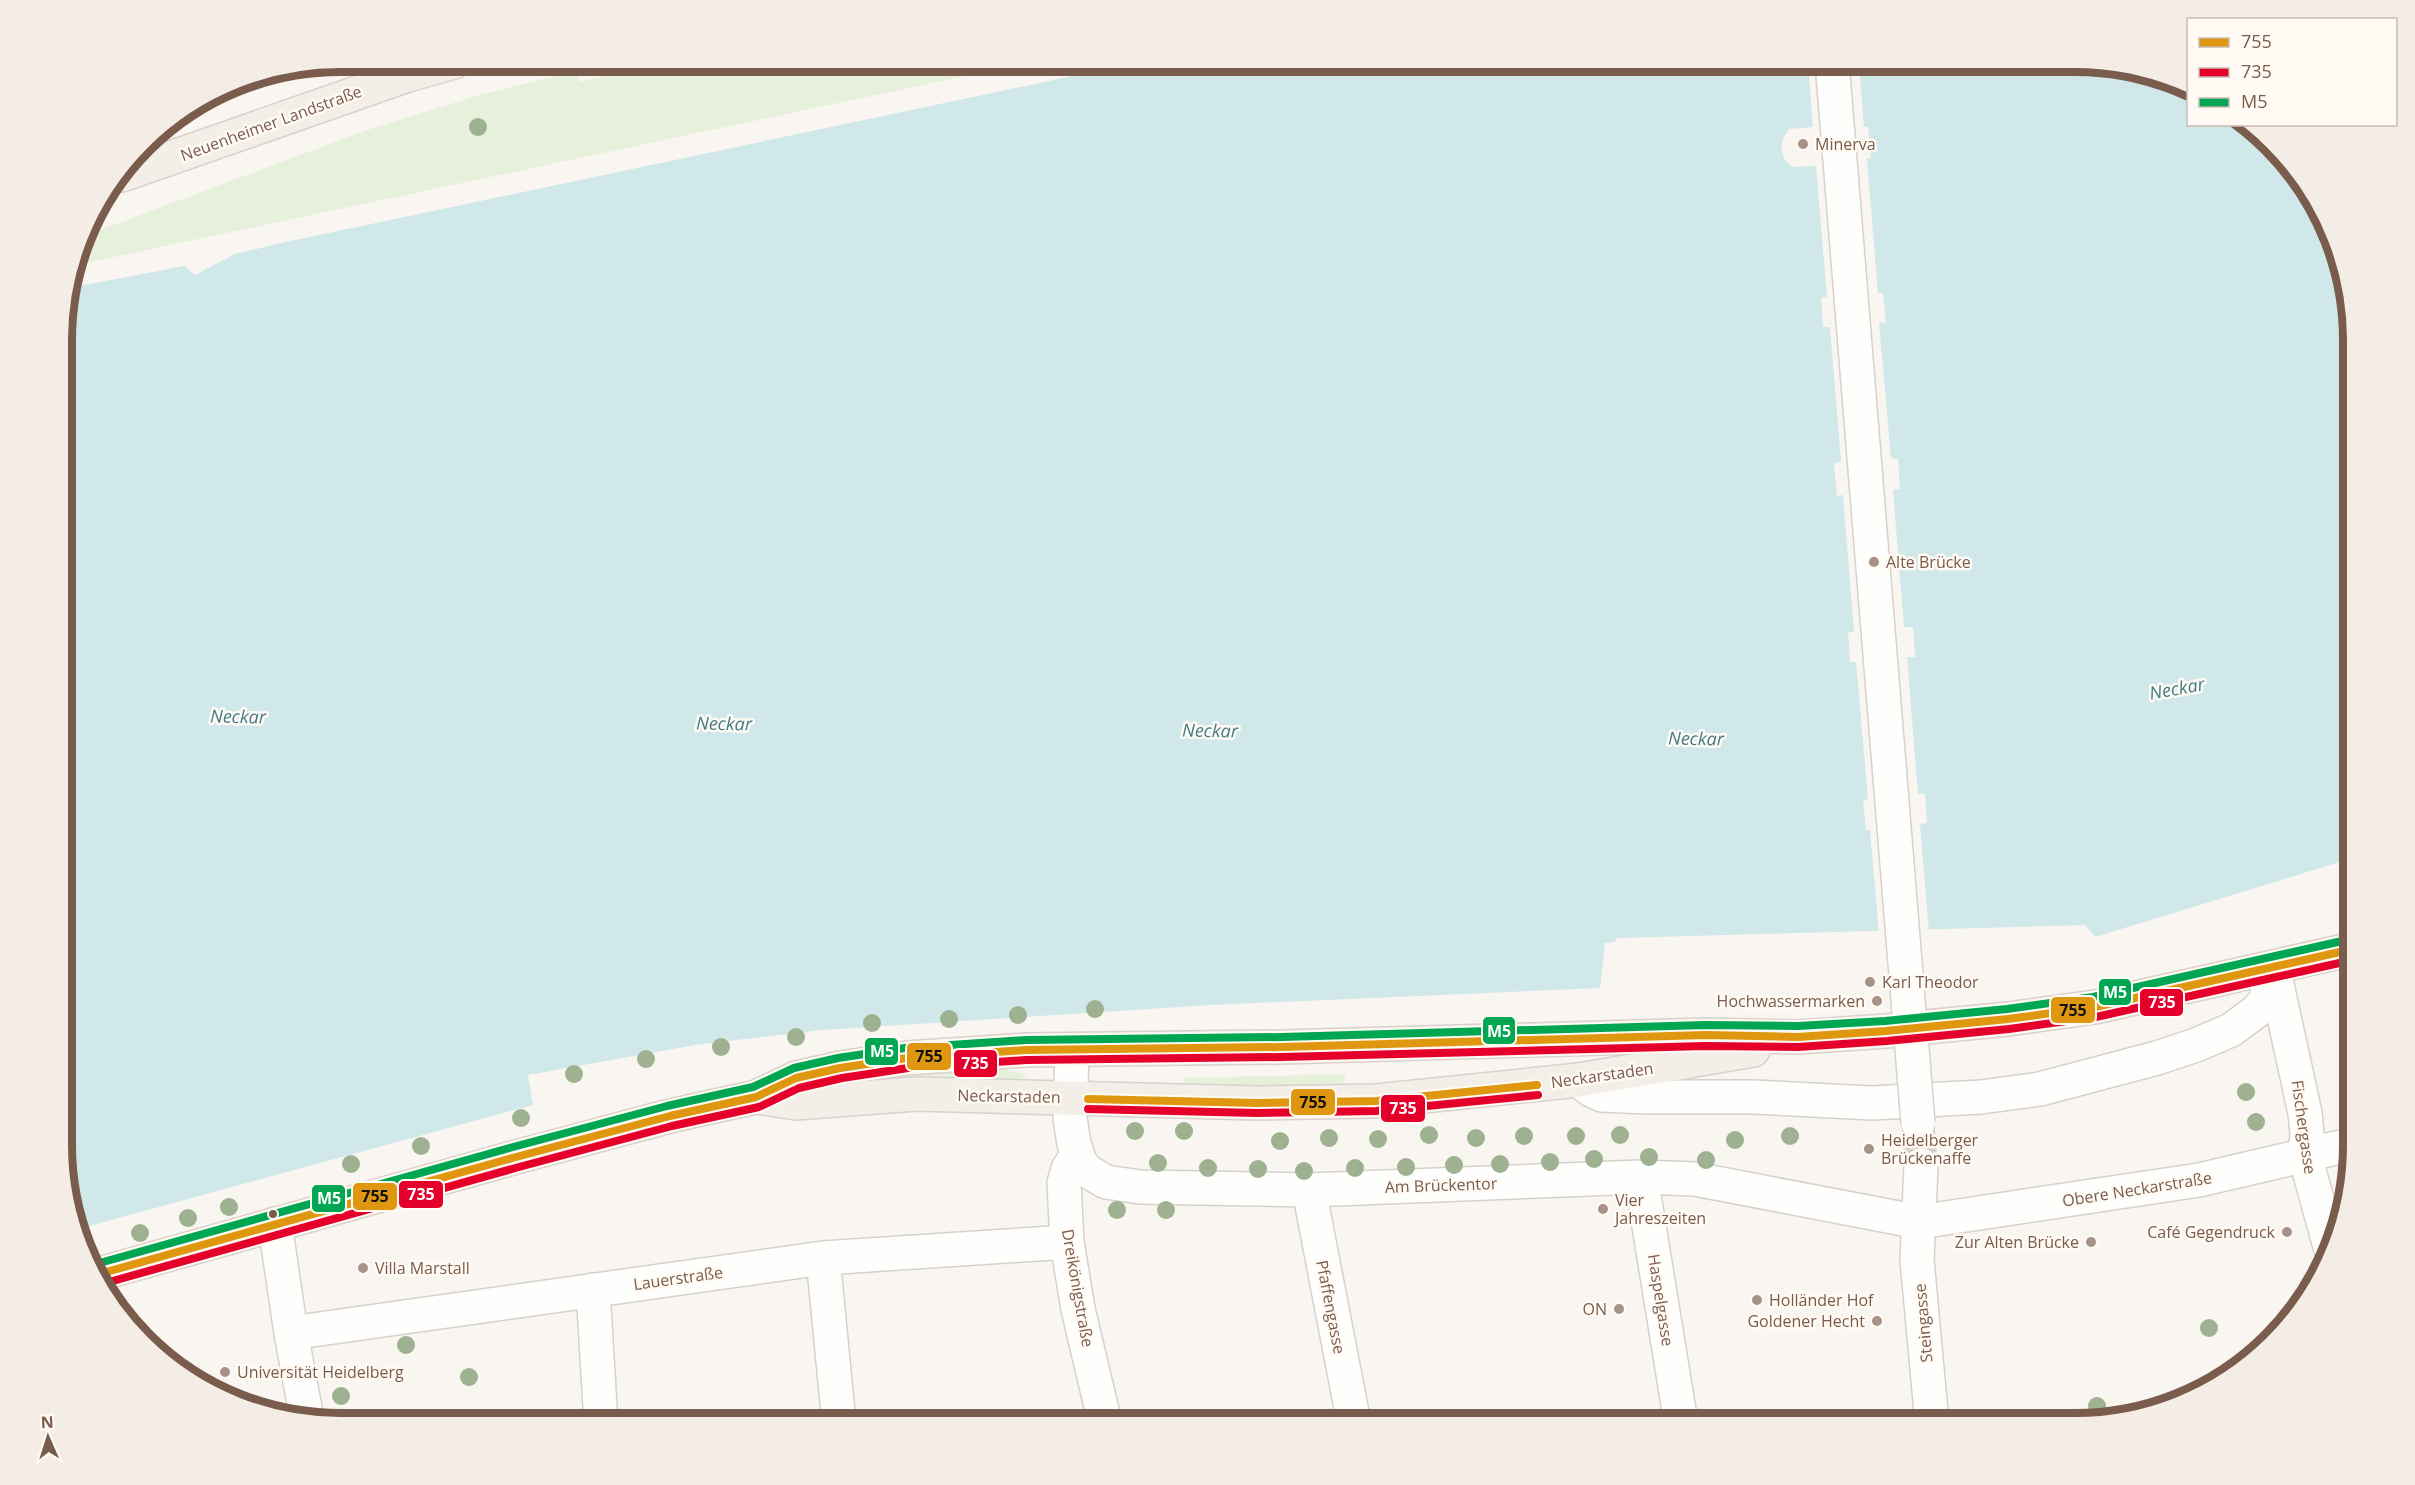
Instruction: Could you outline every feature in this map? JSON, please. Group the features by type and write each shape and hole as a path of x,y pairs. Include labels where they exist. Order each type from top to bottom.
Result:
{"main road":[{"name":"Neuenheimer Landstraße","path":"132,172 419,72"},
{"name":"Neckarstaden","path":"105,1272 604,1134 756,1097 796,1078 896,1060 969,1053 1694,1036 1798,1037 1886,1031 2008,1020 2084,1009 2343,951"},
{"name":"Neckarstaden","path":"756,1097 796,1103 916,1095 1257,1103 1376,1101 1578,1080 1753,1050 1798,1037"}],"street":[{"path":"1833,72 1918,1123"},
{"path":"1578,1080 1602,1095 1755,1097 1872,1103 1981,1097 2040,1089 2157,1058 2231,1030 2258,1011 2266,999 2273,967"},
{"name":"Fischergasse","path":"2273,967 2305,1113 2307,1134 2305,1156 2327,1236"},
{"path":"1072,1050 1070,1118 1077,1155"},
{"name":"Obere Neckarstraße","path":"1919,1222 2199,1180 2343,1147"},
{"name":"Am Brückentor","path":"1077,1155 1088,1171 1096,1177 1124,1186 1309,1190 1641,1177 1695,1179 1919,1222"},
{"name":"Dreikönigstraße","path":"1077,1155 1068,1169 1064,1183 1069,1257 1103,1413"},
{"path":"1919,1222 1921,1165"},
{"name":"Haspelgasse","path":"1641,1177 1679,1413"},
{"name":"Pfaffengasse","path":"1309,1190 1352,1413"},
{"name":"Steingasse","path":"1919,1222 1917,1260 1931,1413"},
{"path":"275,1224 291,1334 305,1411"},
{"name":"Lauerstraße","path":"291,1334 336,1327 419,1306 593,1290 824,1258 1069,1257"},
{"path":"824,1258 838,1413"},
{"path":"593,1290 599,1413"}],"green space":[{"path":"572,72 576,72 580,82 617,72 984,72 83,263 95,232 367,130 480,95"},
{"path":"999,1068 1025,1074 1024,1081 865,1084 864,1078 912,1073"},
{"path":"1345,1074 1345,1085 1184,1087 1184,1078"}],"water":[{"name":"Neckar","path":"1092,72 2075,72 2110,74 2161,86 2187,97 2187,126 2237,126 2276,163 2298,191 2323,238 2338,288 2343,340 2343,861 2095,937 2085,925 1617,938 1615,942 1605,943 1600,988 1211,1005 822,1030 695,1045 528,1075 533,1105 85,1227 74,1180 72,1145 72,340 77,288 184,266 195,275 235,254"}],"pier":[{"name":"Alte Brücke","path":"1809,72 1860,72 1864,127 1868,127 1871,158 1867,159 1878,293 1883,293 1886,322 1879,323 1891,458 1898,459 1900,489 1893,490 1904,627 1913,627 1915,657 1907,657 1918,794 1925,794 1927,823 1920,824 1929,933 1879,934 1870,830 1866,830 1863,800 1868,799 1856,662 1850,662 1848,633 1854,631 1843,495 1837,496 1834,463 1841,462 1830,327 1823,327 1821,298 1827,297 1816,166 1792,167 1785,160 1781,150 1783,138 1789,129 1813,127"}],"tunnel":[{"path":"1918,1123 1921,1165"}],"transit line":[{"name":"M5","path":"100,1263 513,1147 667,1106 753,1087 794,1068 838,1058 905,1048 1026,1040 1282,1037 1705,1025 1798,1026 1885,1021 2007,1009 2093,997 2343,941"},
{"name":"755","path":"105,1272 516,1157 670,1116 756,1097 796,1078 840,1068 907,1058 1026,1050 1282,1047 1705,1035 1798,1037 1886,1031 2008,1019 2095,1007 2343,951"},
{"name":"735","path":"110,1282 519,1167 672,1126 759,1107 799,1088 842,1078 908,1068 1026,1060 1282,1057 1705,1046 1798,1047 1887,1041 2009,1029 2096,1017 2343,962"},
{"name":"755","path":"1088,1099 1257,1103 1376,1101 1537,1085"},
{"name":"735","path":"1088,1109 1257,1113 1376,1111 1538,1095"}],"place":[{"name":"Minerva","path":"1803,144"},
{"name":"Alte Brücke","path":"1874,562"},
{"name":"Karl Theodor","path":"1870,982"},
{"name":"Hochwassermarken","path":"1877,1001"},
{"name":"Heidelberger Brückenaffe","path":"1869,1149"},
{"name":"Vier Jahreszeiten","path":"1603,1209"},
{"name":"Café Gegendruck","path":"2287,1232"},
{"name":"Zur Alten Brücke","path":"2091,1242"},
{"name":"Villa Marstall","path":"363,1268"},
{"name":"Holländer Hof","path":"1757,1300"},
{"name":"ON","path":"1619,1309"},
{"name":"Goldener Hecht","path":"1877,1321"},
{"name":"Universität Heidelberg","path":"225,1372"}]}
